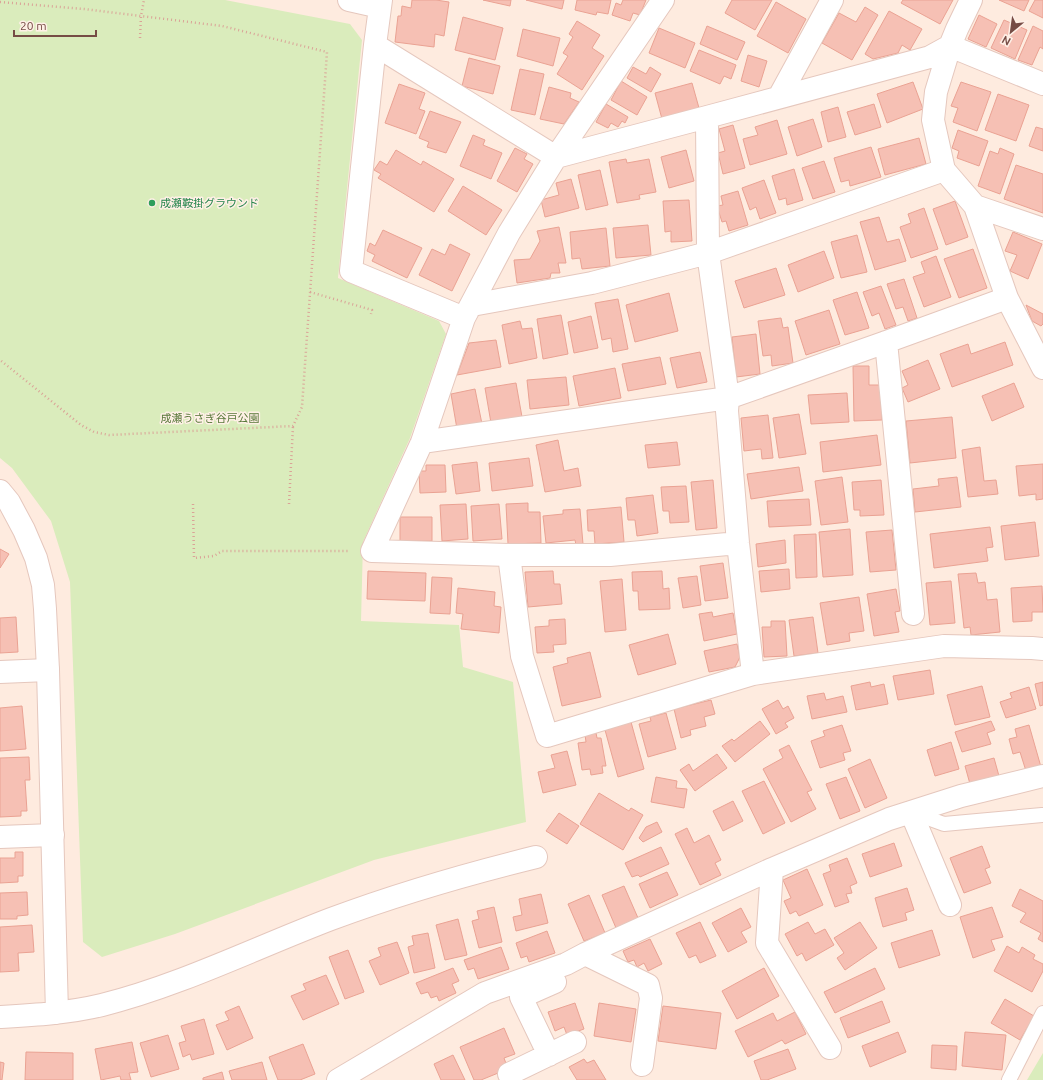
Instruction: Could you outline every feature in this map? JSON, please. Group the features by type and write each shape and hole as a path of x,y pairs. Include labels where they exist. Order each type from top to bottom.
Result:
{"street":[{"path":"349,0 381,3 350,271 468,312 592,283 708,253 944,170"},
{"path":"663,0 556,157 509,233 468,312 422,442 372,551 508,555 610,555 738,543"},
{"path":"779,97 832,0"},
{"path":"971,0 956,29 950,46 936,92 933,120 944,170 975,206 1008,298 1043,368"},
{"path":"375,45 556,157 930,56 950,46 1043,84"},
{"path":"707,117 708,253 728,398 727,411 738,543 754,674"},
{"path":"975,206 1043,229"},
{"path":"422,442 728,398 1008,298"},
{"path":"886,342 912,614"},
{"path":"0,491 9,502 20,523 36,558 43,585 48,670 57,1013"},
{"path":"508,555 522,656 547,736 754,674 944,646 1043,649"},
{"path":"0,672 48,670"},
{"path":"338,1080 485,993 566,964 772,869 889,819 961,796 1043,776"},
{"path":"911,812 950,905"},
{"path":"0,837 53,835"},
{"path":"0,1017 57,1013 101,1005 166,986 353,911 480,871 536,857"},
{"path":"772,869 767,943 830,1048"},
{"path":"585,954 648,985 651,998 642,1065"},
{"path":"549,1055 521,997 571,974 566,964"},
{"path":"509,1074 575,1042"}],"lane":[{"path":"911,812 944,824 1042,815"},
{"path":"1008,1080 1043,1013"}],"path":[{"path":"140,38 141,16 144,0"},
{"path":"0,2 84,9 222,26 327,52 302,407 293,426 289,504"},
{"path":"310,292 372,310 371,314"},
{"path":"0,360 81,425 94,432 109,435 293,426"},
{"path":"193,504 194,558 214,556 222,551 372,551"}],"green space":[{"name":"成瀬うさぎ谷戸公園","path":"0,0 225,0 350,24 362,40 338,278 439,321 446,334 410,438 363,542 361,621 459,625 463,667 513,682 526,822 374,860 175,934 102,957 83,942 70,582 51,521 12,468 0,458"},
{"path":"1043,1053 1043,1080 1027,1080"}],"building":[{"path":"412,0 436,0 449,2 444,36 435,34 434,47 395,42 398,16 401,16 402,6 411,8"},
{"path":"483,0 511,0 510,6"},
{"path":"526,0 564,0 562,9"},
{"path":"577,0 611,0 608,14 597,12 596,15 575,10"},
{"path":"623,0 646,0 640,15 633,13 630,21 612,15 616,3 621,5"},
{"path":"732,0 772,0 755,30 725,13"},
{"path":"903,0 953,0 940,24 901,3"},
{"path":"999,0 1029,0 1024,11"},
{"path":"1035,0 1043,0 1043,18 1029,11"},
{"path":"776,2 806,19 788,53 757,36"},
{"path":"865,7 878,15 852,60 822,43 839,13 856,22"},
{"path":"889,11 922,29 910,50 902,45 898,53 873,59 865,54"},
{"path":"979,15 997,24 986,47 968,39"},
{"path":"463,17 503,28 495,60 455,50"},
{"path":"1004,20 1027,30 1015,59 991,48"},
{"path":"577,21 600,35 592,48 604,56 582,90 557,74 568,56 563,53 573,37 569,34"},
{"path":"707,26 745,42 737,60 700,44"},
{"path":"1033,26 1043,31 1043,49 1040,47 1032,65 1018,60"},
{"path":"659,28 695,43 685,68 649,53"},
{"path":"523,29 560,38 553,66 517,56"},
{"path":"699,50 736,65 731,79 724,76 720,84 690,71"},
{"path":"748,55 767,61 759,87 741,81"},
{"path":"469,58 500,66 493,94 462,86"},
{"path":"633,67 646,74 650,67 661,74 651,92 627,78"},
{"path":"520,69 544,74 535,115 511,110"},
{"path":"621,81 647,97 637,115 611,100"},
{"path":"913,82 923,109 887,123 877,94"},
{"path":"961,82 991,92 977,131 953,122 958,108 951,106"},
{"path":"692,83 699,108 662,119 655,93"},
{"path":"399,84 425,93 419,109 425,111 416,134 385,123"},
{"path":"549,87 571,93 570,98 579,102 564,124 540,119"},
{"path":"998,94 1029,105 1016,141 985,130"},
{"path":"606,104 628,117 625,123 622,121 618,127 611,123 608,128 596,122"},
{"path":"874,104 881,127 855,135 847,112"},
{"path":"838,107 846,137 828,142 821,112"},
{"path":"430,111 461,122 446,153 427,147 429,142 419,138"},
{"path":"813,119 822,147 797,156 788,127"},
{"path":"777,120 787,154 750,165 743,139 758,135 755,127"},
{"path":"733,125 745,168 723,174 718,153 725,151 719,129"},
{"path":"1036,127 1043,129 1043,151 1029,146"},
{"path":"958,130 988,141 979,166 957,158 959,151 952,148"},
{"path":"473,135 485,140 483,145 502,153 491,179 460,166"},
{"path":"919,138 926,164 885,175 878,149"},
{"path":"871,147 881,177 850,186 849,180 841,182 834,158"},
{"path":"515,148 527,154 524,159 533,164 517,192 497,181"},
{"path":"1000,148 1014,154 1000,194 978,186 990,151 998,154"},
{"path":"396,150 421,165 423,161 454,179 434,212 378,178 381,174 374,170 380,161 387,165"},
{"path":"686,150 694,181 669,188 661,157"},
{"path":"626,159 627,163 649,159 656,192 639,195 640,199 617,203 609,162"},
{"path":"824,161 835,192 813,199 802,168"},
{"path":"1016,165 1043,174 1043,213 1004,199"},
{"path":"794,169 803,200 787,205 786,198 779,200 772,176"},
{"path":"600,170 608,205 586,210 578,175"},
{"path":"571,179 579,208 545,217 541,200 559,195 556,183"},
{"path":"764,180 776,213 760,219 756,207 750,210 742,188"},
{"path":"463,186 502,210 486,235 448,211"},
{"path":"738,191 748,225 729,231 726,221 722,222 717,206 723,205 721,196"},
{"path":"689,200 692,241 671,242 671,231 665,232 663,201"},
{"path":"955,201 968,237 946,245 933,209"},
{"path":"924,208 938,249 911,258 900,227 911,223 908,214"},
{"path":"879,217 887,242 899,239 906,261 875,270 860,222"},
{"path":"648,225 651,255 616,258 613,228"},
{"path":"559,227 566,263 558,263 560,273 551,273 550,278 517,283 514,260 530,259 540,241 537,231"},
{"path":"606,228 610,266 582,269 580,258 572,259 570,232"},
{"path":"383,230 422,248 407,278 372,261 375,255 367,251 370,243 375,246"},
{"path":"1013,232 1042,244 1028,279 1010,271 1017,255 1005,251"},
{"path":"857,235 867,272 841,278 831,242"},
{"path":"450,244 470,254 452,291 419,275 432,249 445,255"},
{"path":"973,249 987,288 959,298 944,259"},
{"path":"824,251 834,278 798,292 788,265"},
{"path":"936,256 951,297 924,307 913,277 925,273 921,262"},
{"path":"776,268 785,295 744,308 735,281"},
{"path":"904,279 917,318 908,321 903,307 896,309 887,284"},
{"path":"881,286 896,325 885,329 879,313 872,316 863,292"},
{"path":"857,292 869,328 845,335 833,300"},
{"path":"669,293 678,331 635,342 626,305"},
{"path":"618,299 628,349 613,352 611,338 602,340 595,303"},
{"path":"1026,305 1043,314 1043,324 1041,326 1032,321"},
{"path":"829,310 840,344 806,355 795,321"},
{"path":"561,315 568,354 543,359 537,319"},
{"path":"591,316 598,348 574,353 568,322"},
{"path":"781,318 783,328 788,327 793,363 772,366 771,355 763,356 758,321"},
{"path":"520,321 522,329 532,328 537,358 509,364 502,325"},
{"path":"756,334 760,374 736,377 732,337"},
{"path":"496,340 501,367 457,375 469,343"},
{"path":"1005,342 1013,365 952,387 940,354 968,344 971,354"},
{"path":"700,352 707,382 677,388 670,358"},
{"path":"660,357 666,384 628,391 622,364"},
{"path":"928,360 940,389 908,402 902,388 908,385 902,371"},
{"path":"853,366 869,366 869,385 881,385 882,420 854,421"},
{"path":"615,368 621,398 579,406 573,376"},
{"path":"566,377 569,405 530,409 527,380"},
{"path":"516,383 522,417 491,423 485,388"},
{"path":"1014,383 1024,407 992,421 982,396"},
{"path":"475,389 482,424 457,429 451,394"},
{"path":"847,393 849,422 811,424 808,395"},
{"path":"799,414 806,454 779,458 773,418"},
{"path":"768,415 773,458 762,459 761,449 744,451 741,418"},
{"path":"952,417 956,458 910,463 906,421"},
{"path":"877,435 881,465 823,472 820,442"},
{"path":"558,440 564,471 578,468 581,486 545,492 536,445"},
{"path":"677,442 680,465 648,468 645,445"},
{"path":"980,447 984,481 996,480 998,494 968,497 962,450"},
{"path":"529,458 533,486 492,491 489,463"},
{"path":"477,462 480,491 456,494 452,465"},
{"path":"1043,464 1043,499 1036,500 1036,494 1019,496 1016,466"},
{"path":"426,465 445,465 446,492 420,493 419,471 426,471"},
{"path":"799,467 803,491 751,499 747,474"},
{"path":"842,477 848,522 821,525 815,481"},
{"path":"957,477 961,507 915,512 913,489 939,486 938,479"},
{"path":"713,480 717,528 696,530 691,482"},
{"path":"881,480 884,515 860,516 860,510 854,510 852,482"},
{"path":"686,486 689,522 670,523 669,511 663,511 661,487"},
{"path":"653,495 658,533 637,536 635,520 628,520 626,498"},
{"path":"809,499 811,525 769,527 767,501"},
{"path":"528,503 528,512 540,512 541,543 508,544 506,504"},
{"path":"466,504 468,539 442,541 440,505"},
{"path":"499,504 502,539 473,541 471,506"},
{"path":"621,507 624,542 595,544 594,531 588,531 587,510"},
{"path":"580,509 583,544 576,545 575,540 546,543 543,516 563,514 563,510"},
{"path":"400,517 432,517 432,541 400,541"},
{"path":"1035,522 1039,556 1005,560 1001,526"},
{"path":"990,527 993,547 986,548 988,561 934,568 930,534"},
{"path":"850,529 853,575 823,577 819,532"},
{"path":"892,530 896,570 870,572 866,532"},
{"path":"816,534 817,577 796,578 794,535"},
{"path":"785,540 786,563 758,567 756,544"},
{"path":"0,549 9,554 0,568"},
{"path":"723,563 728,598 705,601 700,566"},
{"path":"789,569 790,589 761,592 759,571"},
{"path":"368,571 426,573 425,601 367,599"},
{"path":"553,571 554,584 560,584 562,604 528,607 525,572"},
{"path":"662,571 663,589 669,588 670,609 639,610 638,591 633,591 632,572"},
{"path":"976,573 978,583 985,582 987,600 997,599 1000,632 971,635 970,627 964,628 958,574"},
{"path":"697,576 701,605 683,608 678,578"},
{"path":"432,577 452,578 450,614 430,613"},
{"path":"622,579 626,630 605,632 600,581"},
{"path":"951,581 955,623 930,625 926,583"},
{"path":"1042,586 1043,612 1032,612 1032,621 1013,622 1011,588"},
{"path":"458,588 495,592 494,606 501,607 499,633 461,629 463,614 456,613"},
{"path":"896,589 900,611 895,612 899,632 874,636 867,594"},
{"path":"859,597 864,631 849,633 850,641 827,645 820,603"},
{"path":"712,612 713,617 733,613 737,634 704,641 699,614"},
{"path":"16,617 18,652 0,653 0,618"},
{"path":"813,617 818,653 794,656 789,620"},
{"path":"565,619 566,644 553,645 554,652 537,653 535,627 549,626 549,620"},
{"path":"771,621 785,621 787,656 764,657 762,627 771,627"},
{"path":"668,634 676,664 638,675 629,645"},
{"path":"737,644 740,657 735,667 709,672 704,651"},
{"path":"590,652 601,697 562,706 553,667 568,663 567,658"},
{"path":"930,670 934,694 898,700 893,676"},
{"path":"870,682 871,687 884,684 888,704 856,710 851,686"},
{"path":"1043,682 1043,705 1040,706 1035,684"},
{"path":"982,686 990,717 955,725 947,695"},
{"path":"1029,687 1036,709 1006,718 1000,702 1012,698 1010,693"},
{"path":"824,693 826,700 843,696 847,712 812,719 807,696"},
{"path":"711,700 715,714 704,717 706,726 690,730 691,735 681,738 674,709"},
{"path":"778,700 783,709 788,706 794,718 785,723 788,727 776,734 762,709"},
{"path":"22,706 26,749 0,751 0,708"},
{"path":"666,713 676,749 648,757 639,724 651,721 650,717"},
{"path":"760,721 770,734 735,762 722,746 732,739 734,741"},
{"path":"991,721 995,730 987,733 991,744 962,752 955,732"},
{"path":"631,722 644,769 618,777 605,730"},
{"path":"842,725 851,751 843,753 845,760 820,768 811,741 825,736 823,731"},
{"path":"1029,725 1041,767 1026,771 1020,752 1013,754 1009,739 1017,737 1015,729"},
{"path":"596,733 597,738 601,738 606,766 602,766 603,773 591,775 590,769 582,770 578,743 586,742 585,735"},
{"path":"951,742 959,769 935,776 927,750"},
{"path":"789,745 812,790 807,792 816,809 791,822 763,769 783,758 779,750"},
{"path":"567,751 576,785 543,793 538,772 555,768 551,755"},
{"path":"717,754 727,768 695,791 680,770 689,764 693,771"},
{"path":"29,757 30,780 25,780 27,811 21,811 21,816 0,817 0,758"},
{"path":"994,758 999,776 970,784 965,766"},
{"path":"870,759 887,798 865,808 848,769"},
{"path":"656,777 677,781 676,788 687,789 684,808 651,802"},
{"path":"846,777 860,811 840,819 826,784"},
{"path":"764,781 785,823 763,834 742,791"},
{"path":"599,793 629,811 631,808 643,815 623,850 580,824"},
{"path":"733,801 743,821 723,831 713,811"},
{"path":"559,813 579,826 567,844 546,831"},
{"path":"657,822 662,832 643,842 639,838 646,827"},
{"path":"687,828 694,843 709,835 721,860 715,863 721,875 700,885 675,834"},
{"path":"894,843 902,866 870,877 862,854"},
{"path":"982,846 990,867 985,869 991,883 964,893 950,858"},
{"path":"661,847 669,864 640,877 638,875 632,877 625,863"},
{"path":"15,852 23,852 23,876 18,876 18,882 0,883 0,858 15,858"},
{"path":"847,858 857,883 850,886 852,893 846,894 849,902 835,907 823,874 831,871 829,865"},
{"path":"807,869 823,905 799,916 796,911 790,914 784,901 791,898 783,880"},
{"path":"667,872 678,895 650,908 639,884"},
{"path":"624,886 638,918 616,928 602,895"},
{"path":"907,888 914,910 905,913 907,920 883,927 875,898"},
{"path":"1020,889 1043,901 1043,942 1038,939 1041,933 1020,922 1026,913 1012,906"},
{"path":"27,892 28,915 17,916 17,919 0,919 0,893"},
{"path":"541,894 548,923 516,931 513,917 522,915 519,899"},
{"path":"589,895 605,933 584,941 568,904"},
{"path":"494,907 502,942 479,948 472,921 479,919 477,911"},
{"path":"992,907 1003,937 991,940 995,950 973,958 960,917"},
{"path":"741,908 751,927 741,932 747,942 728,952 712,923"},
{"path":"458,919 467,955 445,960 436,925"},
{"path":"700,922 716,956 700,963 696,955 689,958 676,933"},
{"path":"808,922 815,934 825,929 834,945 806,961 802,953 797,956 785,934"},
{"path":"860,922 877,948 845,970 837,958 844,953 834,938"},
{"path":"32,925 34,952 18,953 19,971 0,972 0,927"},
{"path":"932,930 940,955 899,968 891,943"},
{"path":"547,931 555,953 529,962 527,956 521,958 516,943"},
{"path":"428,933 435,968 414,973 408,947 414,945 412,936"},
{"path":"650,939 662,964 648,971 644,963 637,967 634,960 628,962 623,951"},
{"path":"397,942 409,973 380,985 369,961 381,956 378,948"},
{"path":"1007,946 1019,953 1022,947 1035,955 1033,959 1043,964 1043,971 1032,992 994,971"},
{"path":"501,947 509,969 478,979 474,968 468,970 464,960"},
{"path":"348,950 364,992 345,999 329,957"},
{"path":"453,968 459,981 452,984 456,993 439,1001 437,996 431,998 428,992 421,994 416,983"},
{"path":"764,968 779,996 737,1019 722,991"},
{"path":"875,968 885,989 835,1013 824,992"},
{"path":"326,975 339,1004 303,1020 291,996 306,990 303,984"},
{"path":"1005,999 1034,1016 1020,1040 991,1023"},
{"path":"882,1001 890,1022 848,1038 840,1018"},
{"path":"575,1003 584,1029 567,1035 564,1027 555,1031 548,1012"},
{"path":"599,1003 636,1009 631,1042 594,1036"},
{"path":"239,1006 253,1038 227,1050 216,1025 229,1020 225,1012"},
{"path":"663,1006 721,1013 716,1049 658,1041"},
{"path":"795,1012 806,1034 785,1044 782,1040 748,1057 735,1031 773,1013 777,1021"},
{"path":"204,1019 214,1054 192,1060 190,1054 183,1057 179,1043 186,1041 181,1026"},
{"path":"504,1028 515,1054 504,1058 508,1069 481,1080 474,1080 460,1047"},
{"path":"898,1032 906,1052 870,1067 862,1046"},
{"path":"965,1032 1006,1035 1002,1070 962,1066"},
{"path":"168,1035 179,1069 151,1077 140,1043"},
{"path":"132,1042 138,1072 129,1073 131,1080 121,1080 120,1076 101,1080 95,1049"},
{"path":"303,1044 315,1074 300,1080 278,1080 269,1057"},
{"path":"932,1045 957,1046 956,1070 931,1068"},
{"path":"788,1049 796,1069 767,1080 761,1080 754,1061"},
{"path":"26,1052 73,1053 73,1080 25,1080"},
{"path":"453,1055 465,1080 441,1080 434,1064"},
{"path":"584,1059 587,1063 594,1060 606,1080 577,1080 569,1067"},
{"path":"0,1062 4,1063 2,1080 0,1080"},
{"path":"262,1062 267,1080 232,1080 229,1071"},
{"path":"222,1072 224,1080 203,1080 203,1078"}],"place":[{"name":"成瀬鞍掛グラウンド","path":"152,203"}]}
